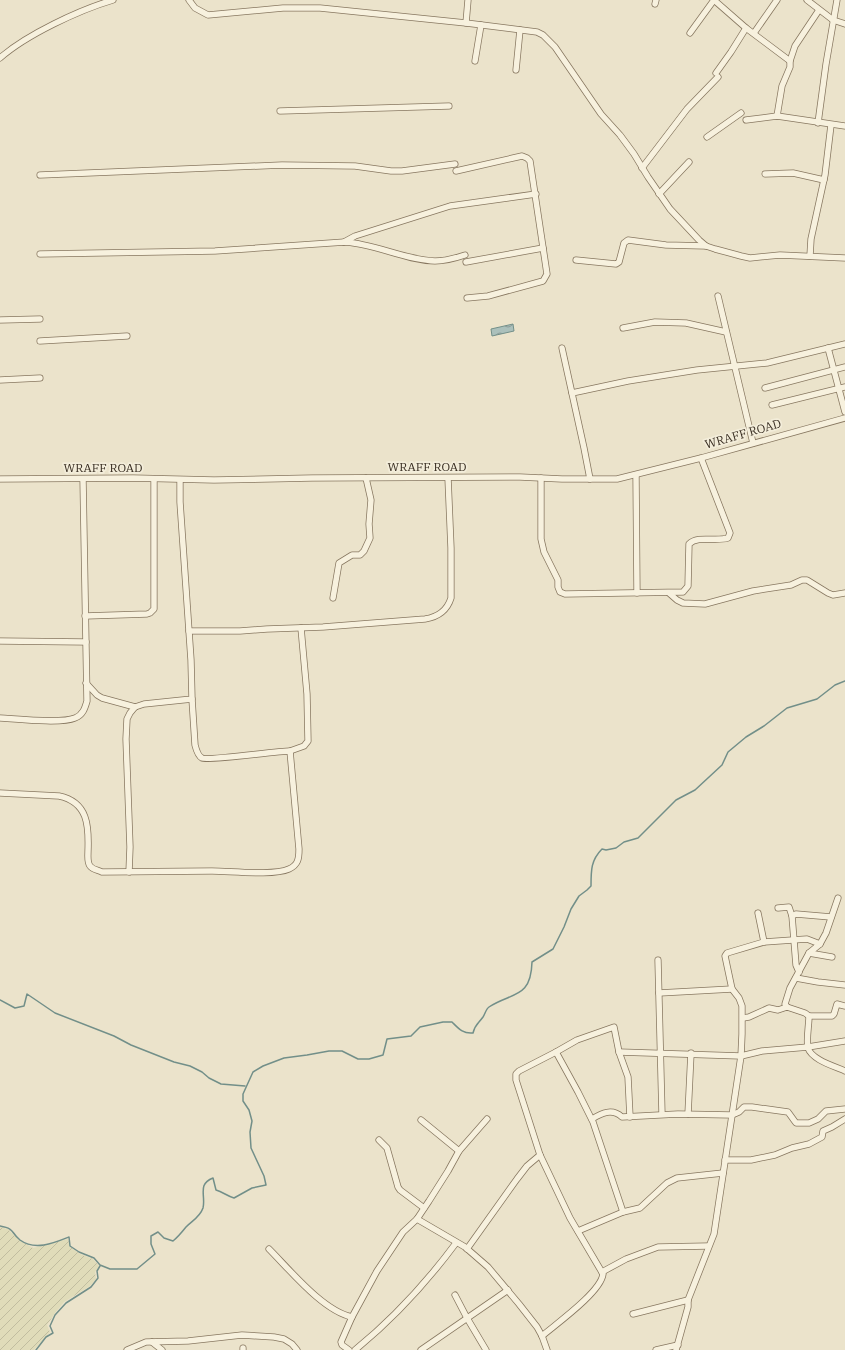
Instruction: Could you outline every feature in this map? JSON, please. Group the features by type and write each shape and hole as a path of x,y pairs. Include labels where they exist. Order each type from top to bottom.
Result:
{"street":[{"path":"0,58 40,32 113,0"},
{"path":"189,0 195,8 208,15 283,8 320,8 537,32 549,40 555,47 601,114 620,135 676,217 706,246"},
{"path":"466,23 468,0"},
{"path":"690,33 714,0 746,28 790,61"},
{"path":"754,34 777,0"},
{"path":"807,0 833,20 845,24"},
{"path":"818,123 837,0"},
{"path":"777,116 782,86 790,67 790,61 795,46 819,10"},
{"path":"475,61 481,25"},
{"path":"642,168 687,109 717,75 746,28"},
{"path":"516,70 520,30"},
{"path":"280,111 448,106"},
{"path":"707,137 741,113"},
{"path":"746,120 777,116 845,126"},
{"path":"810,256 814,226 824,180 831,125"},
{"path":"40,175 122,173 282,165 355,166 402,171 455,168 522,156 530,161 547,274 543,281 488,296 467,298"},
{"path":"659,194 689,162"},
{"path":"765,174 794,173 824,180"},
{"path":"344,242 355,236 450,206 536,194"},
{"path":"576,260 616,264 624,243 628,240 666,245 706,246 750,258 780,255 845,258"},
{"path":"40,254 215,251 344,242 370,246 418,259 436,261 452,259 465,255"},
{"path":"466,262 543,248"},
{"path":"718,296 753,443"},
{"path":"0,320 40,319"},
{"path":"623,328 655,322 686,323 726,332"},
{"path":"40,341 127,336"},
{"path":"572,393 697,370 775,362 845,344"},
{"path":"562,348 590,479"},
{"path":"828,348 845,412"},
{"path":"765,388 845,367"},
{"path":"0,380 40,378"},
{"path":"772,405 845,387"},
{"name":"WRAFF ROAD","path":"0,480 214,480 520,477 617,479 701,458 845,418"},
{"path":"541,478 542,539 544,552 558,580 560,592 565,594 683,592 688,586 689,544 692,541 697,540 721,540 728,538 730,532 701,458"},
{"path":"636,475 637,593"},
{"path":"333,598 339,563 352,555 360,555 364,551 370,538 369,524 371,500 366,478"},
{"path":"189,631 240,631 301,628 435,617 444,611 448,606 450,598 451,548 448,478"},
{"path":"0,718 63,720 75,718 85,710 87,701 83,479"},
{"path":"85,616 147,614 154,609 154,479"},
{"path":"180,480 180,502 195,745 202,758 219,758 277,751 290,751 304,746 308,741 307,694 301,628"},
{"path":"669,593 683,603 705,604 753,591 790,585 802,580 807,580 833,595 845,593"},
{"path":"0,641 86,642"},
{"path":"86,684 102,698 135,707 144,704 192,699"},
{"path":"124,705 129,715"},
{"path":"129,872 130,846 126,739 127,719 135,707"},
{"path":"0,793 59,796 66,797 73,801 85,814 88,863 92,868 102,872 212,871 269,873 294,867 298,862 299,849 290,751"},
{"path":"787,1007 785,1004 787,996 809,953 820,944 826,933 838,898"},
{"path":"778,908 790,907 795,941 796,965 799,972"},
{"path":"758,914 764,942"},
{"path":"792,916 796,914 832,917"},
{"path":"656,1350 677,1347 688,1307 688,1300 714,1234 741,1056 743,1018 741,1002 732,989 725,956 727,953 764,942 811,940 820,944"},
{"path":"809,953 832,957"},
{"path":"658,960 662,1114"},
{"path":"796,978 845,985"},
{"path":"658,993 732,989"},
{"path":"743,1018 749,1017 769,1008 781,1009 787,1007 805,1013 809,1016 832,1016 837,1004 845,1006"},
{"path":"809,1016 808,1047 812,1054 820,1060 845,1070"},
{"path":"542,1336 587,1298 596,1289 603,1278 602,1272 570,1218 540,1156 516,1075 519,1071 577,1040 614,1027 619,1052 628,1077 630,1117"},
{"path":"619,1052 691,1053 741,1056 762,1051 808,1047 845,1041"},
{"path":"556,1052 592,1118 623,1212"},
{"path":"688,1114 691,1053"},
{"path":"592,1118 611,1112 617,1113 622,1117 662,1114 732,1115 739,1112 744,1107 752,1107 788,1112 796,1123 809,1123 818,1119 826,1111 845,1109"},
{"path":"349,1350 342,1345 341,1342 352,1317 377,1271 403,1232 417,1219 459,1151 487,1119"},
{"path":"725,1160 752,1160 809,1144 822,1137 823,1131 845,1119"},
{"path":"421,1120 459,1151"},
{"path":"379,1140 387,1148 398,1187 424,1208"},
{"path":"467,1249 527,1166 540,1156"},
{"path":"578,1231 623,1212 640,1208 667,1183 677,1178 723,1173"},
{"path":"417,1219 467,1249 488,1268 519,1304 542,1336 547,1350"},
{"path":"355,1350 419,1289 456,1243"},
{"path":"602,1272 626,1259 658,1247 708,1246"},
{"path":"269,1249 320,1299 340,1313 352,1317"},
{"path":"422,1350 508,1290"},
{"path":"455,1295 486,1350"},
{"path":"633,1314 688,1300"},
{"path":"127,1350 152,1341 188,1341 242,1335 274,1336 284,1339 292,1344 297,1350"},
{"path":"152,1341 162,1350"}],"shaded area":[{"path":"0,1227 8,1229 19,1240 33,1248 68,1239 70,1247 80,1254 93,1259 99,1266 95,1272 96,1279 90,1286 64,1302 55,1313 47,1325 50,1332 34,1350 0,1350"}],"water":[{"path":"513,324 514,331 492,336 491,329"}],"waterway":[{"path":"0,1226 11,1230 20,1240 32,1245 44,1245 69,1237 70,1246 79,1252 94,1258 100,1265 110,1269 137,1269 155,1254 151,1244 151,1236 158,1232 164,1238 173,1241 196,1219 203,1208 203,1191 205,1184 208,1181 213,1178 216,1190 234,1198 252,1188 266,1185 264,1176 251,1148 250,1132 252,1121 249,1110 243,1101 243,1094 253,1072 263,1066 284,1058 329,1051 342,1051 358,1059 369,1059 383,1055 387,1039 411,1036 420,1027 443,1022 452,1022 464,1032 473,1033 488,1008 497,1002 519,993 524,989 531,974 532,962 553,949 571,909 579,896 591,886 592,866 598,853 602,849 606,850 616,848 624,842 638,838 676,800 695,790 722,765 728,752 746,737 764,726 787,708 817,699 835,685 845,681"},
{"path":"0,1000 15,1008 24,1006 27,994 55,1013 174,1062 190,1066 221,1084 245,1086"},
{"path":"36,1350 46,1337 53,1333 50,1326 55,1315 66,1303 91,1287 98,1278 97,1271 100,1266"}]}
